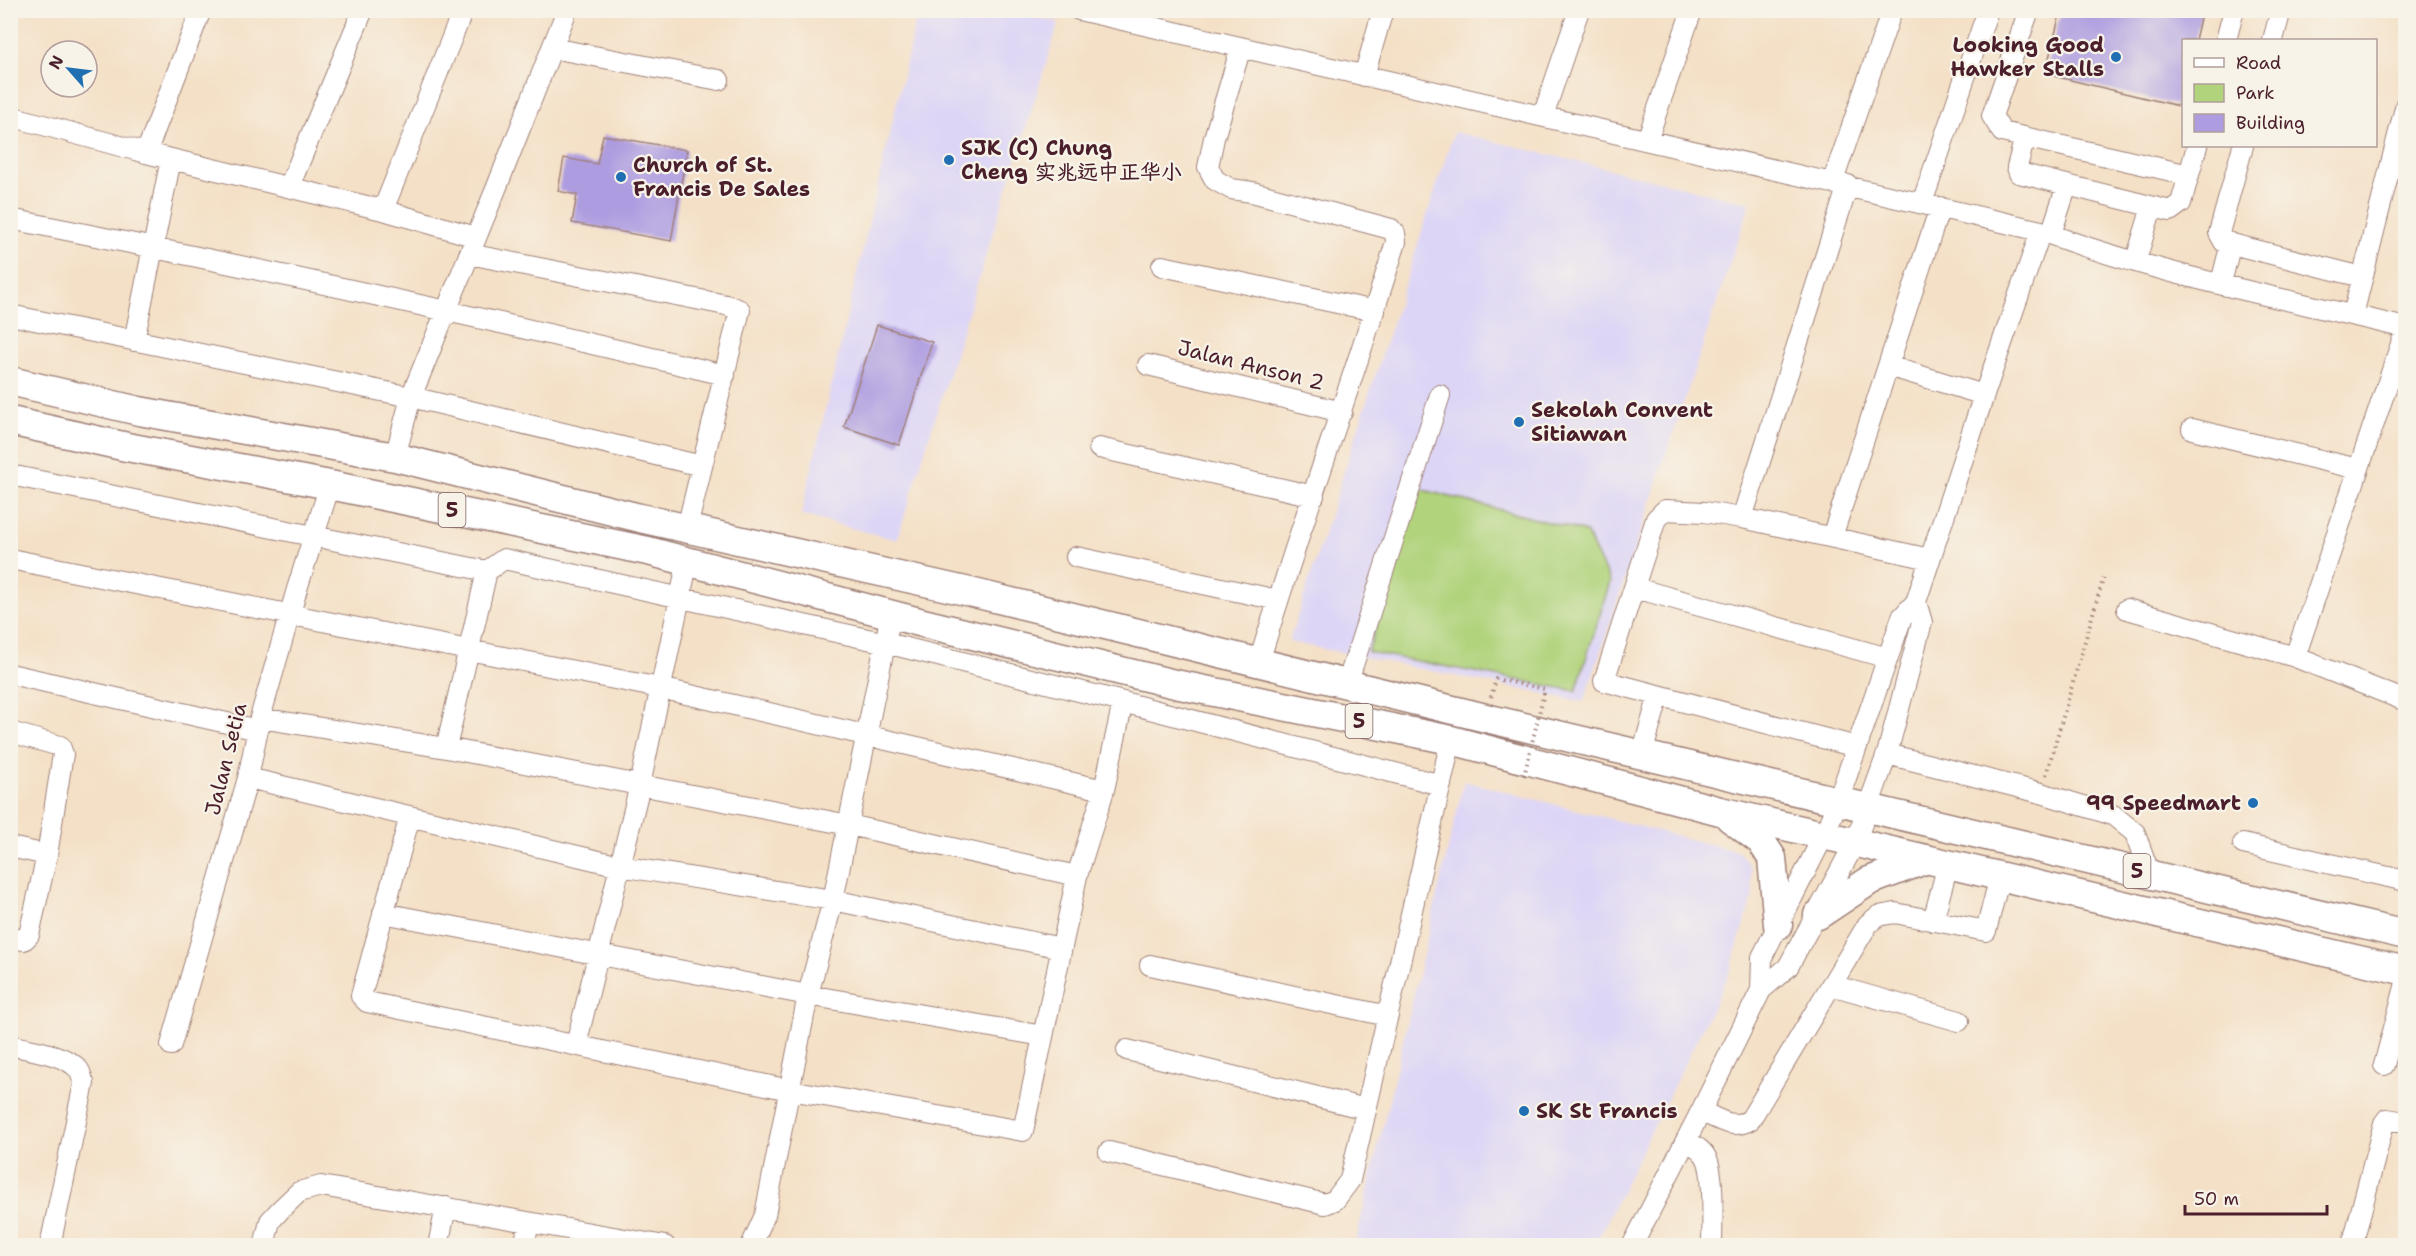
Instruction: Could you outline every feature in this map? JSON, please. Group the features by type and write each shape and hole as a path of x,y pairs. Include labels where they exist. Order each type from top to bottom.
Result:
{"highway":[{"name":"5","path":"10,381 139,411 395,457 2406,935"},
{"path":"139,411 190,435 314,459 323,464 330,485"},
{"name":"5","path":"10,421 127,447 330,485 688,560 891,614 1175,684 1451,740 1720,811 2406,971"},
{"path":"395,457 397,472 401,480 411,485 532,513 648,551"},
{"path":"687,528 725,555 873,587 883,592 890,602 891,614"},
{"path":"970,592 975,616 986,623 1119,655 1175,684"},
{"path":"1259,662 1265,675 1414,732"},
{"path":"1720,811 1761,841 1772,858 1778,926"},
{"path":"1818,915 1869,881 1937,861"}],"street":[{"path":"146,153 201,10"},
{"path":"289,187 363,10"},
{"path":"383,210 463,10"},
{"path":"395,457 411,397 567,10"},
{"path":"1078,10 1141,17 1241,47 2046,232 2221,283 2406,328 2295,657"},
{"path":"1365,76 1383,10"},
{"path":"1543,116 1579,10"},
{"path":"1647,140 1692,10"},
{"path":"1742,518 1892,10"},
{"path":"1832,537 1888,366 1931,205 1988,10"},
{"path":"2028,10 1992,116 2002,132 2189,175"},
{"path":"2226,39 2234,10"},
{"path":"2272,39 2281,10"},
{"path":"1241,47 1214,138 1208,167 1215,180 1231,189 1252,192 1391,229 1395,233 1396,242 1259,662"},
{"path":"552,48 719,80"},
{"path":"2353,315 2406,104"},
{"path":"10,116 146,153 383,210 473,245 738,309 740,315 687,528"},
{"path":"2025,137 2017,167 2019,173 2170,211 2181,203 2197,147"},
{"path":"2243,147 2219,233 2224,242 2362,277"},
{"path":"134,341 171,159"},
{"path":"1761,990 1762,957 1824,835 1838,801 1902,617 1916,602 1984,395 2046,232 2067,185"},
{"path":"2136,260 2152,207"},
{"path":"10,219 154,247 447,310 725,375"},
{"path":"2221,283 2231,243"},
{"path":"1162,266 1375,311"},
{"path":"10,315 411,397 702,466"},
{"name":"Jalan Anson 2","path":"1148,365 1342,412"},
{"path":"1888,366 1984,395"},
{"path":"1347,684 1440,395"},
{"path":"2192,429 2358,469"},
{"path":"1099,448 1314,496"},
{"path":"10,475 487,571"},
{"name":"Jalan Setia","path":"171,1045 248,778 259,724 290,614 330,485"},
{"path":"1857,747 1604,681 1656,519 1665,510 1704,512 1742,518 1930,559"},
{"path":"1076,557 1278,600"},
{"path":"10,559 660,688 1104,790"},
{"path":"446,748 487,571 504,559 886,644 1123,702 1441,785"},
{"path":"576,1045 640,785 688,560"},
{"path":"1635,588 1888,658"},
{"path":"1632,1245 1761,990 1788,968 1855,843 1887,754 1922,622 1916,602"},
{"path":"2127,609 2295,657 2406,701"},
{"path":"751,1245 765,1215 808,995 833,900 891,614"},
{"path":"10,674 259,724 446,748 849,825 1077,876"},
{"path":"1642,754 1659,695"},
{"path":"410,816 361,996 365,1001 392,1009 790,1090 1023,1131 1077,876 1104,790 1123,702"},
{"path":"10,732 54,742 60,746 63,754 47,855 20,936"},
{"path":"1109,1152 1325,1204 1335,1200 1350,1180 1451,740"},
{"path":"1887,754 2041,793 2113,815 2135,833 2151,875"},
{"path":"248,778 620,866 833,900 1061,948"},
{"path":"2243,844 2406,881"},
{"path":"10,847 47,855"},
{"path":"1934,921 1937,861"},
{"path":"1701,1111 1730,1125 1742,1125 1750,1120 1869,924 1878,916 1895,913 1986,931 2000,876"},
{"path":"383,913 597,956 1043,1036"},
{"path":"1150,966 1388,1016"},
{"path":"2384,1065 2399,1030 2406,983"},
{"path":"1831,985 1959,1021"},
{"path":"10,1045 69,1062 80,1070 84,1083 50,1245"},
{"path":"1127,1050 1366,1109"},
{"path":"2352,1245 2384,1124 2387,1119 2393,1118 2406,1122"},
{"path":"1686,1141 1700,1149 1708,1160 1711,1175 1712,1245"},
{"path":"264,1245 270,1221 280,1210 298,1192 321,1186 616,1241 665,1245"},
{"path":"438,1245 446,1208"},
{"path":"525,1245 529,1223"}],"path":[{"path":"2041,793 2104,576"},
{"path":"1486,718 1496,680 1545,689 1524,776"}],"shaded area":[{"name":"SJK (C) Chung Cheng 实兆远中正华小","path":"918,11 1008,11 1059,22 897,540 801,515"},
{"name":"Sekolah Convent Sitiawan","path":"1454,132 1750,203 1584,702 1289,642"},
{"name":"SK St Francis","path":"1464,781 1739,852 1751,867 1753,896 1728,976 1595,1245 1355,1245"}],"green space":[{"path":"1420,489 1586,532 1610,582 1576,691 1368,652"}],"building":[{"name":"Looking Good Hawker Stalls","path":"2061,10 2202,10 2195,39 2182,39 2182,95 2179,106 2045,74"},
{"name":"Church of St. Francis De Sales","path":"603,135 687,150 671,241 572,223 577,195 558,191 564,158 597,164"},
{"path":"877,325 932,342 899,445 844,427"}],"place":[{"name":"Looking Good Hawker Stalls","path":"2116,57"},
{"name":"SJK (C) Chung Cheng 实兆远中正华小","path":"949,160"},
{"name":"Church of St. Francis De Sales","path":"621,177"},
{"name":"Sekolah Convent Sitiawan","path":"1519,422"},
{"name":"99 Speedmart","path":"2253,803"},
{"name":"SK St Francis","path":"1524,1111"}]}
